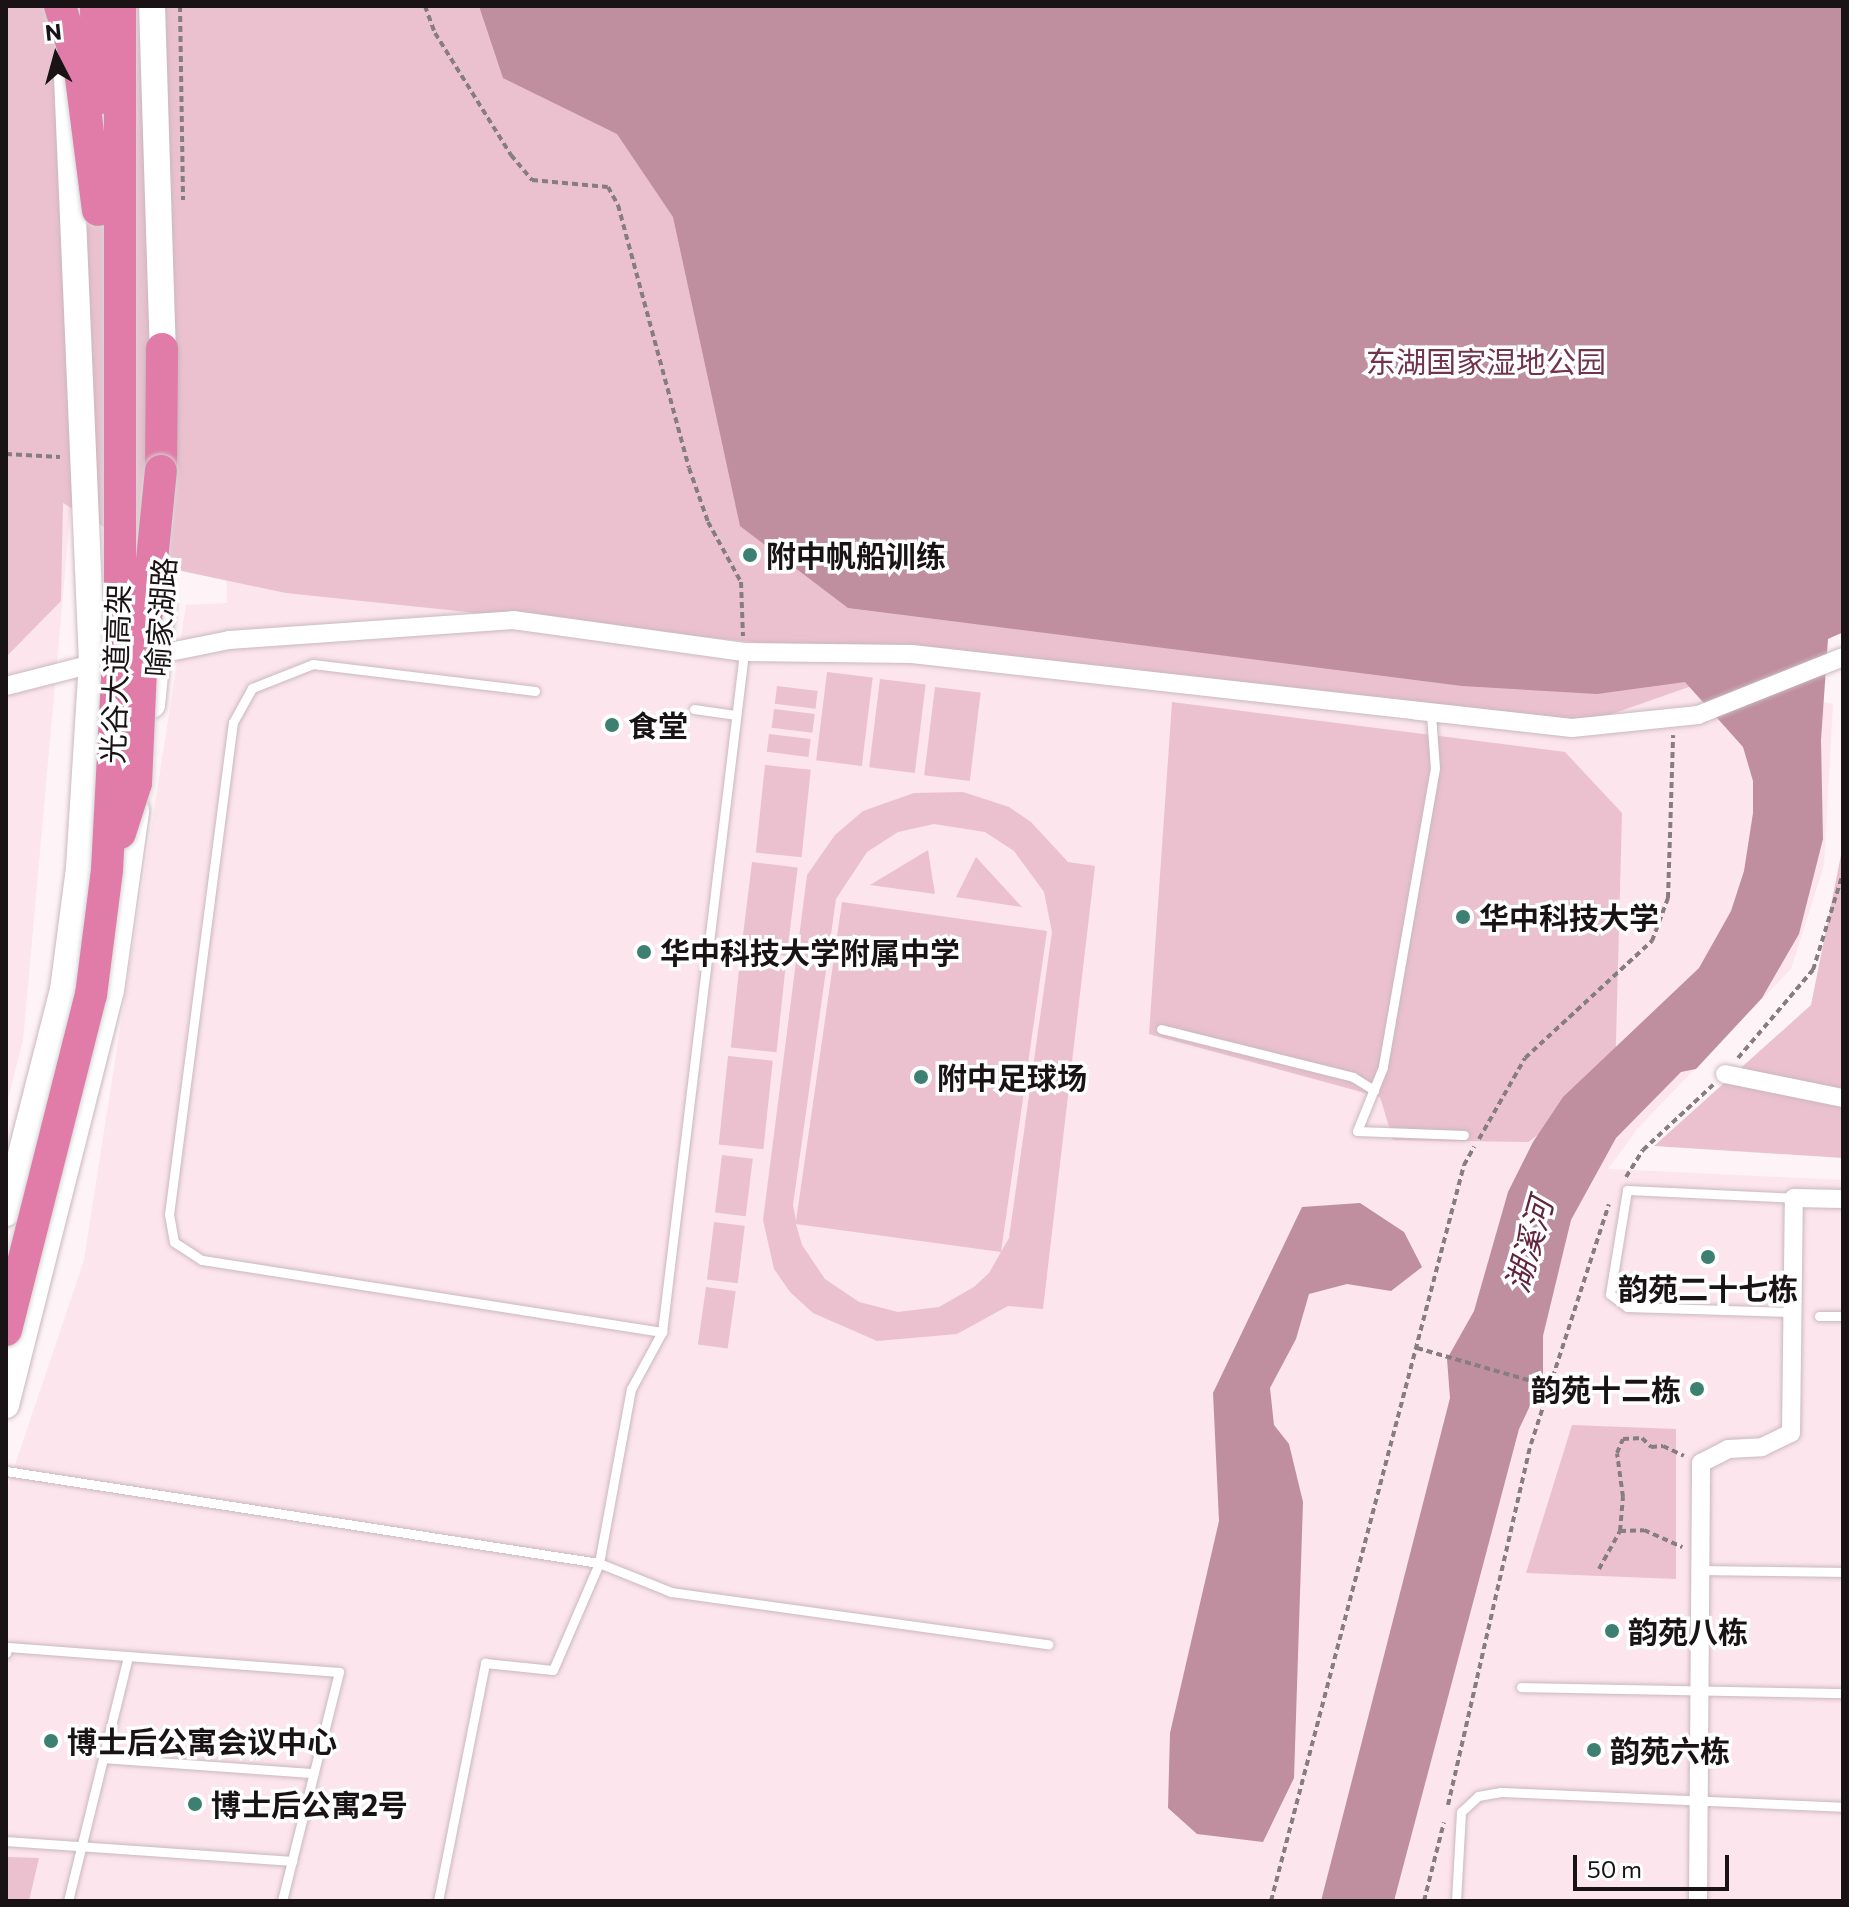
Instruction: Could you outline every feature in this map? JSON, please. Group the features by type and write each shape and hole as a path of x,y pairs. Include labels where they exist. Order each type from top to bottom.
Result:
{"highway":[{"path":"60,6 80,70 98,210"},
{"name":"光谷大道高架","path":"6,1281 79,993 95,870 108,619 96,6"},
{"name":"光谷大道高架","path":"6,1330 91,995 107,870 120,620 120,6"},
{"path":"107,870 136,783 161,471 162,349"}],"main road":[{"path":"6,1213 63,990 79,868 92,663 75,223 60,6"},
{"name":"喻家湖路","path":"6,1405 111,990 159,656 170,456 162,349 152,6"}],"street":[{"path":"6,686 92,663 159,656 229,640 513,620 744,652 912,654 1431,715 1572,728 1698,715 1842,657"},
{"path":"1725,1074 1843,1098"},
{"path":"1698,1901 1702,1691 1701,1463 1728,1449 1762,1447 1791,1433 1790,1312 1794,1198 1843,1199"}],"lane":[{"path":"438,1901 485,1663 553,1670 599,1563 631,1389 662,1332 744,652"},
{"path":"535,691 313,664 252,688 233,722 169,1214 174,1242 202,1260 662,1332"},
{"path":"694,709 735,715"},
{"path":"1431,715 1435,768 1383,1067 1357,1131 1464,1135"},
{"path":"1161,1029 1353,1077 1374,1090"},
{"path":"1790,1312 1627,1307 1610,1294 1627,1190 1794,1198"},
{"path":"1819,1316 1843,1316"},
{"path":"6,1471 599,1563 671,1592 1048,1644"},
{"path":"1702,1562 1843,1572"},
{"path":"6,1653 8,1647 339,1672 282,1901"},
{"path":"68,1901 128,1656"},
{"path":"1521,1687 1843,1693"},
{"path":"103,1758 313,1773"},
{"path":"1456,1901 1461,1812 1478,1796 1501,1792 1843,1807"},
{"path":"6,1841 292,1861"}],"path":[{"path":"425,6 435,33 511,155 532,180 608,187 618,205 689,468 708,522 741,582 744,652"},
{"path":"6,454 82,457"},
{"path":"1271,1901 1464,1165 1525,1058 1652,941 1668,898 1674,717"},
{"path":"1619,1187 1643,1150 1725,1074 1813,970 1843,873"},
{"path":"1424,1901 1549,1386 1612,1200"},
{"path":"1417,1348 1549,1386"},
{"path":"1599,1569 1620,1531 1623,1497 1617,1453 1623,1439 1642,1438 1651,1447 1663,1446 1701,1463"},
{"path":"1620,1531 1644,1530 1702,1562"}],"shaded area":[{"name":"华中科技大学","path":"215,6 1843,6 1722,677 1833,704 1824,865 1791,969 1638,1128 1608,1169 1843,1180 1843,1901 6,1901 6,1492 84,1260 186,605 227,603"},
{"path":"6,456 75,461 23,1041 6,1106"}],"green space":[{"name":"东湖国家湿地公园","path":"6,6 1843,6 1843,633 1572,728 286,593 177,570 63,503 61,601 6,657"},
{"path":"827,672 873,678 862,766 816,760"},
{"path":"880,679 926,685 915,773 869,767"},
{"path":"777,686 818,691 816,709 775,704"},
{"path":"935,687 981,693 970,781 924,775"},
{"path":"1172,702 1565,752 1622,813 1615,1079 1528,1142 1393,1140 1380,1097 1149,1034"},
{"path":"774,709 815,714 812,733 772,728"},
{"path":"769,734 811,739 808,757 767,752"},
{"path":"765,765 811,770 802,857 756,853"},
{"path":"963,792 1009,807 1031,822 1068,862 1095,866 1043,1309 1008,1306 957,1334 877,1341 813,1313 790,1292 774,1269 763,1220 807,875 835,835 863,811 914,793","holes":["934,824 985,832 1014,851 1044,892 1052,932 1009,1238 1001,1252 1047,931 842,902 796,1221 793,1205 836,899 867,852 898,832","796,1224 1001,1252 989,1273 974,1287 939,1307 898,1312 859,1302 825,1279 802,1245"]},
{"path":"1843,845 1843,1158 1654,1146 1811,1005"},
{"path":"928,850 935,894 870,885"},
{"path":"976,857 1022,907 956,897"},
{"path":"752,862 798,868 787,956 741,950"},
{"path":"740,960 786,965 777,1052 731,1048"},
{"path":"728,1056 773,1061 763,1149 719,1145"},
{"path":"722,1155 753,1159 746,1216 715,1213"},
{"path":"714,1222 745,1226 738,1283 707,1280"},
{"path":"706,1287 736,1291 728,1349 698,1344"},
{"path":"1572,1425 1676,1429 1676,1579 1526,1573"},
{"path":"6,1857 39,1858 29,1901 6,1901"}],"water":[{"name":"东湖国家湿地公园","path":"479,6 1843,6 1843,632 1828,639 1821,740 1823,839 1799,934 1762,998 1696,1069 1681,1072 1616,1138 1571,1220 1543,1336 1543,1378 1519,1429 1394,1901 1321,1901 1450,1398 1447,1359 1474,1311 1508,1192 1533,1142 1563,1097 1699,968 1731,911 1744,871 1753,813 1753,781 1743,747 1685,682 1597,694 1462,686 848,608 740,526 673,217 617,134 503,78"},
{"path":"1360,1203 1404,1232 1422,1267 1391,1291 1347,1284 1309,1294 1296,1339 1270,1388 1274,1425 1289,1444 1303,1502 1294,1778 1263,1842 1197,1834 1168,1808 1170,1733 1219,1521 1213,1393 1302,1207"}],"place":[{"name":"附中帆船训练","path":"750,555"},
{"name":"食堂","path":"612,725"},
{"name":"华中科技大学","path":"1463,917"},
{"name":"华中科技大学附属中学","path":"644,952"},
{"name":"附中足球场","path":"921,1077"},
{"name":"韵苑二十七栋","path":"1708,1257"},
{"name":"韵苑十二栋","path":"1697,1389"},
{"name":"韵苑八栋","path":"1612,1631"},
{"name":"博士后公寓会议中心","path":"51,1741"},
{"name":"韵苑六栋","path":"1594,1750"},
{"name":"博士后公寓2号","path":"195,1804"}],"water label":[{"name":"湖溪河","path":"1528,1245"}]}
